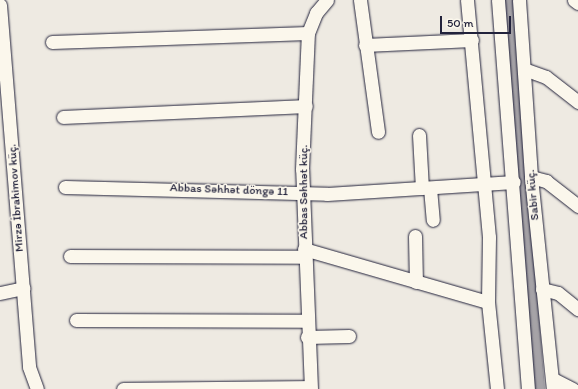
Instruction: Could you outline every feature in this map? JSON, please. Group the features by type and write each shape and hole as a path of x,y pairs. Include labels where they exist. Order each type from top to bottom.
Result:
{"street":[{"name":"Abbas Səhhət küç.","path":"310,388 306,321 302,193 308,33 316,13 327,0"},
{"path":"360,0 378,132"},
{"path":"466,0 472,40 489,237 488,302 497,389"},
{"name":"Sabir küç.","path":"498,0 514,182 528,389"},
{"name":"Sabir küç.","path":"518,0 531,177 553,384"},
{"path":"574,0 578,3"},
{"name":"Mirzə İbrahimov küç.","path":"0,5 29,367 37,389"},
{"path":"52,42 308,33"},
{"path":"365,45 472,40"},
{"path":"524,69 546,77 578,102"},
{"path":"63,117 306,106"},
{"path":"419,135 426,188 433,220"},
{"path":"531,177 546,181 578,206"},
{"name":"Abbas Səhhət döngə 11","path":"65,187 302,193 484,185 514,182"},
{"path":"415,236 416,282"},
{"path":"70,256 304,253 488,302"},
{"path":"0,293 23,288"},
{"path":"542,289 558,293 578,309"},
{"path":"76,320 306,321"},
{"path":"307,337 349,336"},
{"path":"553,384 573,389"},
{"path":"124,389 310,388"}],"waterway":[{"path":"508,0 540,389"}]}
